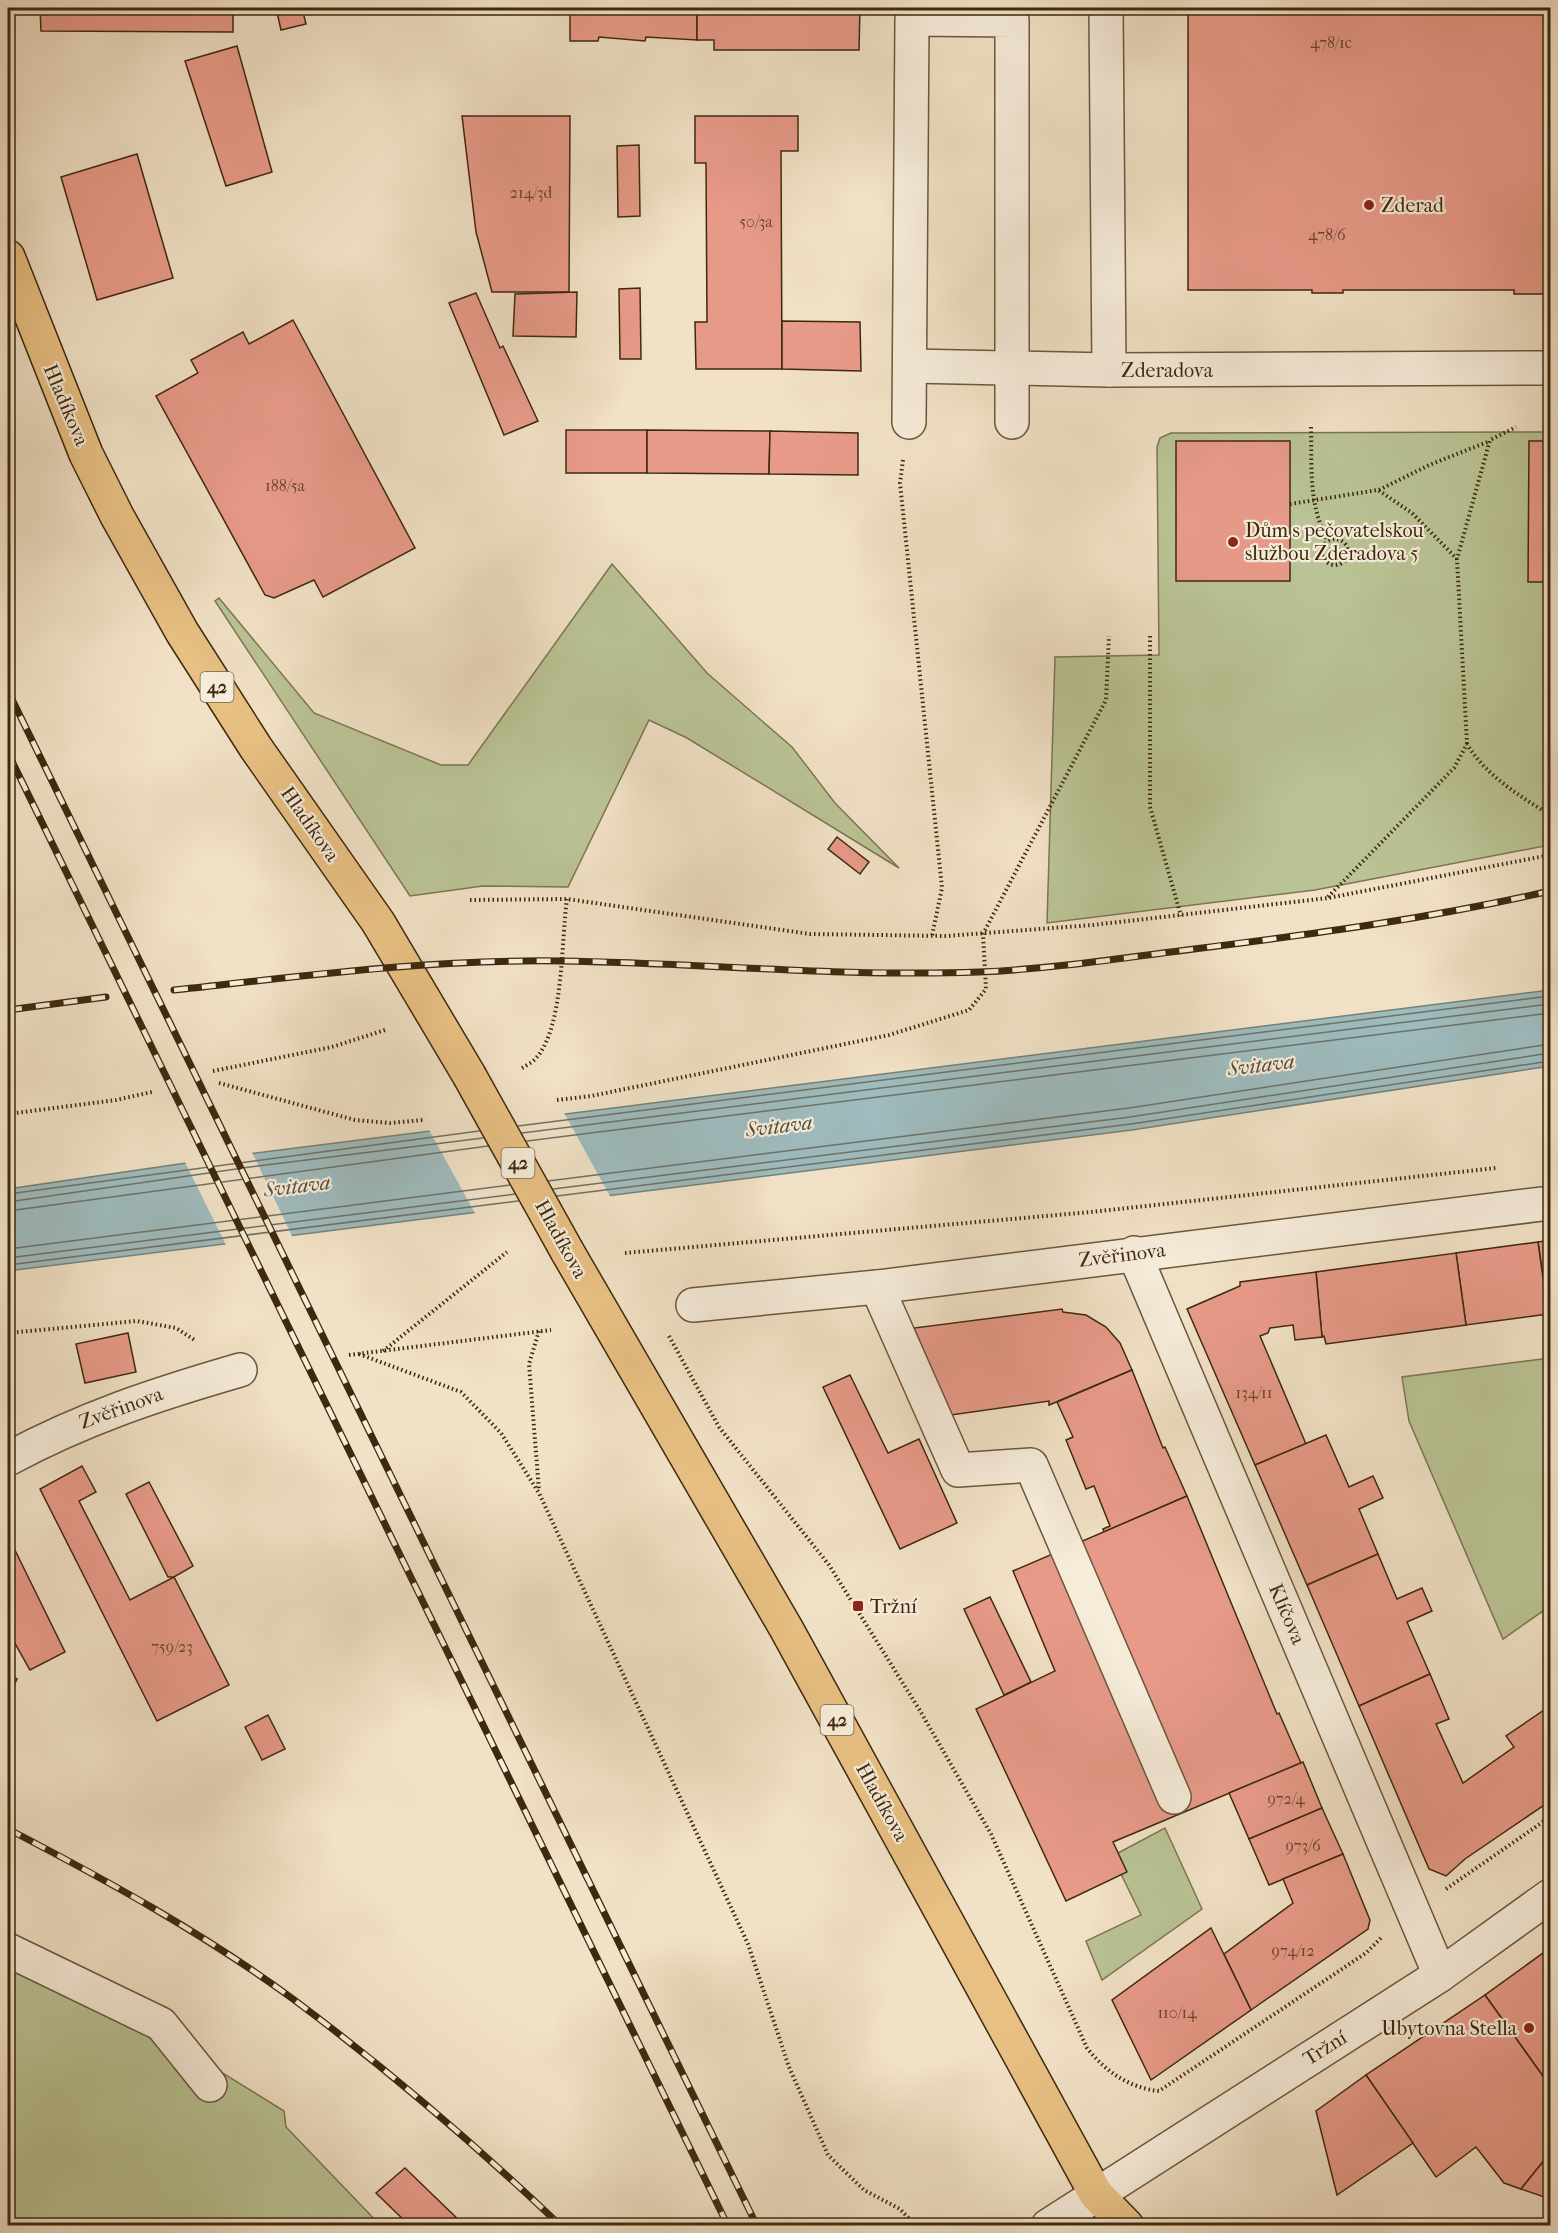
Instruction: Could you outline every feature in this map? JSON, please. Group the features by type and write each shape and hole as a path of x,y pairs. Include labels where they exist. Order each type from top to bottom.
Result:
{"main road":[{"name":"Hladíkova","path":"8,257 86,454 117,516 182,632 256,748 384,931 470,1075 567,1251 787,1630 1098,2210 1126,2226"}],"street":[{"name":"Zderadova","path":"1106,8 1109,370 1551,368"},
{"path":"909,422 912,19 1012,20 1012,422"},
{"path":"911,366 1109,370"},
{"name":"Zvěřinova","path":"693,1305 877,1287 1134,1253 1551,1203"},
{"name":"Klíčova","path":"1134,1253 1440,1975"},
{"path":"877,1287 958,1470 1031,1465 1174,1797"},
{"name":"Zvěřinova","path":"8,1459 61,1430 142,1399 240,1370"},
{"name":"Tržní","path":"1048,2226 1098,2210 1551,1896"},
{"path":"8,1950 162,2024 210,2085"}],"path":[{"path":"909,422 900,483 942,888 932,936"},
{"path":"1311,427 1313,502 1317,522 1328,541"},
{"path":"1290,504 1378,490 1516,427"},
{"path":"1490,440 1456,559 1467,744 1477,760 1517,794 1551,815"},
{"path":"1378,490 1412,513 1456,559"},
{"path":"1337,538 1344,543 1348,549 1344,561 1336,565 1327,563 1322,556 1322,548 1328,541 1337,538"},
{"path":"558,1100 603,1094 889,1035 969,1010 986,989 983,934 1106,700 1109,636"},
{"path":"1150,636 1150,807 1181,916"},
{"path":"1328,898 1454,768 1467,744"},
{"path":"470,900 567,899 810,934 932,936 983,934 1181,916 1328,898 1551,855"},
{"path":"522,1068 536,1058 547,1041 560,986 567,899"},
{"path":"213,1071 332,1047 385,1030"},
{"path":"219,1083 355,1120 390,1123 423,1119"},
{"path":"8,1114 116,1100 152,1092"},
{"path":"625,1253 1091,1212 1503,1167"},
{"path":"383,1351 507,1252"},
{"path":"8,1333 137,1321 176,1328 240,1370"},
{"path":"665,1329 719,1427 829,1565 919,1709 991,1834 1087,2048 1112,2074 1148,2090 1164,2089 1365,1953 1411,1909 1438,1888 1448,1889 1551,1817"},
{"path":"349,1355 551,1330"},
{"path":"539,1331 529,1364 539,1493"},
{"path":"359,1354 461,1392 501,1433 539,1493 748,1944 789,2067 828,2155 864,2190 900,2209 916,2226"}],"green space":[{"path":"1550,432 1550,845 1315,890 1047,923 1055,657 1159,655 1157,447 1160,438 1171,433"},
{"path":"612,564 707,673 792,747 835,803 899,868 687,738 649,720 568,887 483,886 410,896 215,601 219,598 314,713 441,765 468,765"},
{"path":"1550,1358 1550,1606 1503,1639 1409,1421 1402,1377"},
{"path":"1165,1828 1202,1909 1102,1980 1086,1941 1141,1915 1121,1874 1118,1853"},
{"path":"8,1949 38,1959 284,2111 286,2127 380,2225 8,2225"}],"water":[{"name":"Svitava","path":"1550,990 1550,1066 1132,1130 8,1271 8,1189 248,1154"}],"pier":[{"path":"563,1111 611,1198 476,1215 428,1128"},
{"path":"251,1150 293,1238 227,1247 184,1160"}],"building":[{"path":"40,8 233,8 233,32 41,31"},
{"path":"276,8 302,8 306,24 281,30"},
{"path":"570,8 697,8 697,40 646,37 645,41 599,37 598,41 570,41"},
{"path":"697,8 860,8 859,50 714,50 714,40 697,40"},
{"name":"Zderad","path":"1188,8 1550,8 1550,290 1546,290 1545,294 1514,294 1514,290 1343,290 1343,293 1312,293 1312,290 1188,290"},
{"path":"237,46 272,172 226,186 185,61"},
{"path":"462,116 570,116 569,292 492,292 476,232"},
{"path":"695,116 798,116 798,151 781,151 782,369 696,369 695,322 707,322 706,163 695,163"},
{"path":"639,145 640,216 618,217 617,146"},
{"path":"137,154 173,278 97,300 61,177"},
{"path":"640,288 641,359 620,359 619,289"},
{"path":"577,292 576,337 513,336 515,294"},
{"path":"476,293 500,348 503,346 538,421 504,435 449,303"},
{"path":"293,320 415,548 323,597 314,580 274,598 265,595 156,396 198,373 191,360 243,332 249,344"},
{"path":"782,321 860,322 861,371 782,369"},
{"path":"566,430 647,430 647,473 566,473"},
{"path":"647,430 770,431 769,474 647,473"},
{"path":"770,431 858,433 858,475 769,474"},
{"name":"Dům s pečovatelskou službou Zderadova 5","path":"1176,441 1290,441 1290,581 1176,581"},
{"path":"1529,441 1550,441 1550,582 1528,582"},
{"path":"837,837 869,862 860,874 828,849"},
{"path":"1550,1240 1550,1314 1548,1314 1538,1242"},
{"path":"1538,1242 1548,1314 1466,1325 1456,1253"},
{"path":"1456,1253 1466,1325 1326,1344 1324,1336 1322,1337 1316,1272"},
{"path":"1316,1272 1322,1337 1295,1340 1293,1325 1270,1328 1268,1333 1260,1336 1306,1444 1255,1465 1187,1309 1240,1286 1240,1282"},
{"path":"1062,1309 1063,1312 1086,1315 1106,1327 1120,1343 1132,1370 1049,1405 1049,1401 951,1415 914,1328"},
{"path":"128,1333 136,1372 85,1383 76,1344"},
{"path":"1132,1370 1163,1448 1165,1447 1187,1496 1104,1532 1103,1529 1110,1526 1094,1486 1086,1489 1066,1440 1073,1437 1057,1402"},
{"path":"850,1375 888,1453 919,1439 957,1523 900,1549 823,1387"},
{"path":"1326,1435 1349,1487 1373,1476 1383,1498 1359,1509 1378,1554 1307,1585 1255,1465"},
{"path":"82,1466 96,1492 79,1501 130,1600 174,1577 229,1685 157,1721 40,1489"},
{"path":"149,1482 193,1566 174,1577 168,1577 126,1494"},
{"path":"1187,1496 1277,1714 1279,1713 1301,1763 1113,1842 1127,1872 1066,1901 976,1709 1055,1671 1013,1571"},
{"path":"8,1536 65,1652 30,1670 8,1631"},
{"path":"1378,1554 1397,1599 1422,1588 1432,1611 1407,1622 1430,1674 1359,1706 1307,1585"},
{"path":"990,1597 1031,1682 1004,1695 964,1609"},
{"path":"1430,1674 1449,1719 1436,1724 1463,1783 1514,1747 1506,1736 1547,1708 1550,1713 1550,1801 1465,1859 1446,1876 1429,1869 1359,1706"},
{"path":"8,1675 17,1679 8,1699"},
{"path":"268,1715 285,1749 262,1760 245,1727"},
{"path":"1303,1762 1322,1808 1249,1839 1229,1793"},
{"path":"1322,1808 1343,1854 1269,1885 1249,1839"},
{"path":"1343,1854 1370,1920 1368,1929 1251,2010 1224,1954 1293,1903 1283,1879"},
{"path":"1211,1928 1251,2010 1151,2080 1112,2000"},
{"name":"Ubytovna Stella","path":"1550,1948 1550,2086 1485,1995"},
{"path":"1485,1995 1550,2086 1550,2153 1521,2189 1504,2183 1476,2147 1436,2177 1366,2075"},
{"path":"1366,2075 1413,2143 1337,2195 1316,2111"},
{"path":"1550,2153 1550,2199 1521,2189"},
{"path":"405,2168 465,2226 410,2226 376,2193"}],"railway":[{"path":"8,691 757,2226"},
{"path":"8,753 728,2226"},
{"path":"174,990 319,974 513,961 614,962 875,973 1006,971 1087,963 1328,931 1417,917 1550,891"},
{"path":"8,1010 106,997"},
{"path":"8,1829 154,1908 293,1999 430,2108 561,2226"}],"place":[{"name":"Zderad","path":"1369,205"},
{"name":"Dům s pečovatelskou službou Zderadova 5","path":"1233,542"},
{"name":"Tržní","path":"858,1606"},
{"name":"Ubytovna Stella","path":"1529,2028"}]}
